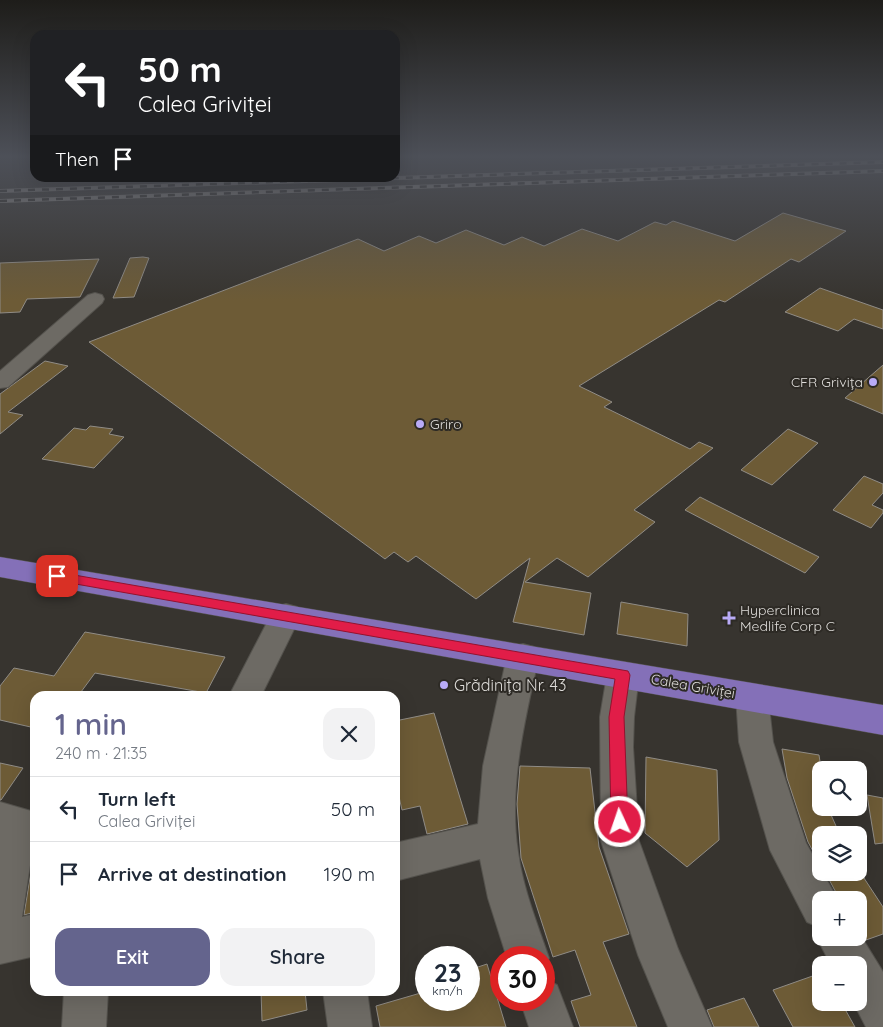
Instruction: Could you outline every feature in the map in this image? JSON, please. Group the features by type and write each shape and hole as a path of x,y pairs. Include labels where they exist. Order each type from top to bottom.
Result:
{"main road":[{"name":"Calea Griviței","path":"0,567 523,656 883,720"}],"street":[{"path":"0,382 95,299"},
{"path":"248,691 286,615"},
{"path":"523,656 500,774 497,837 503,878 524,946"},
{"path":"623,675 616,717 620,841 659,955 690,1027"},
{"path":"752,696 756,742 789,850 812,892"},
{"path":"0,819 18,823 0,927"},
{"path":"400,861 497,837"},
{"path":"0,944 30,936"},
{"path":"867,986 883,1014"},
{"path":"84,1027 86,996"},
{"path":"346,996 350,1027"},
{"path":"546,1011 551,1027"}],"building":[{"name":"Griro","path":"783,213 846,231 799,262 791,259 725,302 719,300 579,386 612,402 604,407 690,449 699,442 713,448 634,510 655,522 588,577 557,558 525,582 591,593 584,635 513,622 530,558 476,599 416,556 408,562 394,552 385,559 89,342 358,239 384,251 419,236 436,243 466,230 504,245 522,237 544,246 582,229 618,241 655,222 666,225 673,221 735,241"},
{"path":"130,258 149,258 134,297 113,298"},
{"path":"99,259 80,297 27,299 20,312 0,313 0,263"},
{"path":"820,288 883,310 883,329 854,319 838,331 785,312"},
{"path":"45,361 68,366 8,412 23,415 0,434 0,394"},
{"name":"CFR Grivița","path":"883,365 883,414 845,398"},
{"path":"90,426 113,429 109,434 124,437 94,468 42,459 74,428 86,430"},
{"path":"788,429 818,443 772,485 741,470"},
{"path":"864,476 883,484 883,493 872,505 883,510 883,513 871,528 833,510"},
{"path":"700,497 819,557 805,573 685,510"},
{"path":"621,602 688,614 687,646 617,634"},
{"path":"85,632 225,657 207,691 195,691 95,673 82,691 30,691 30,727 0,720 0,686 14,668 54,676"},
{"path":"434,713 468,824 427,834 420,806 402,810 400,801 400,720"},
{"path":"782,749 819,755 820,761 812,761 812,816 832,816 836,826 812,826 812,849 808,842 787,778"},
{"path":"646,757 717,770 719,840 687,867 645,833"},
{"path":"0,763 23,768 1,800 0,800"},
{"path":"520,766 590,768 599,847 629,934 603,942 637,1027 580,1027 571,1001 591,995 575,950 555,956 555,946 549,946 521,858 517,804"},
{"path":"867,795 883,798 883,843 875,844"},
{"path":"30,878 30,913 24,915"},
{"path":"830,881 866,881 883,907 883,934 867,940 867,891 835,891"},
{"path":"487,964 490,974 490,1011 501,1011 506,1027 380,1027 376,1006 415,995 415,1011 480,1011 480,966"},
{"path":"812,976 812,1011 846,1011 855,1027 793,1027 773,990"},
{"path":"261,996 306,996 307,1010 262,1021"},
{"path":"744,998 759,1027 714,1027 707,1010"}],"place":[{"name":"CFR Grivița","path":"873,382"},
{"name":"Griro","path":"420,424"},
{"name":"Hyperclinica Medlife Corp C","path":"729,618"},
{"name":"Grădinița Nr. 43","path":"444,685"}],"route":[{"path":"57,576 546,660 623,675 616,717 620,822"}]}
